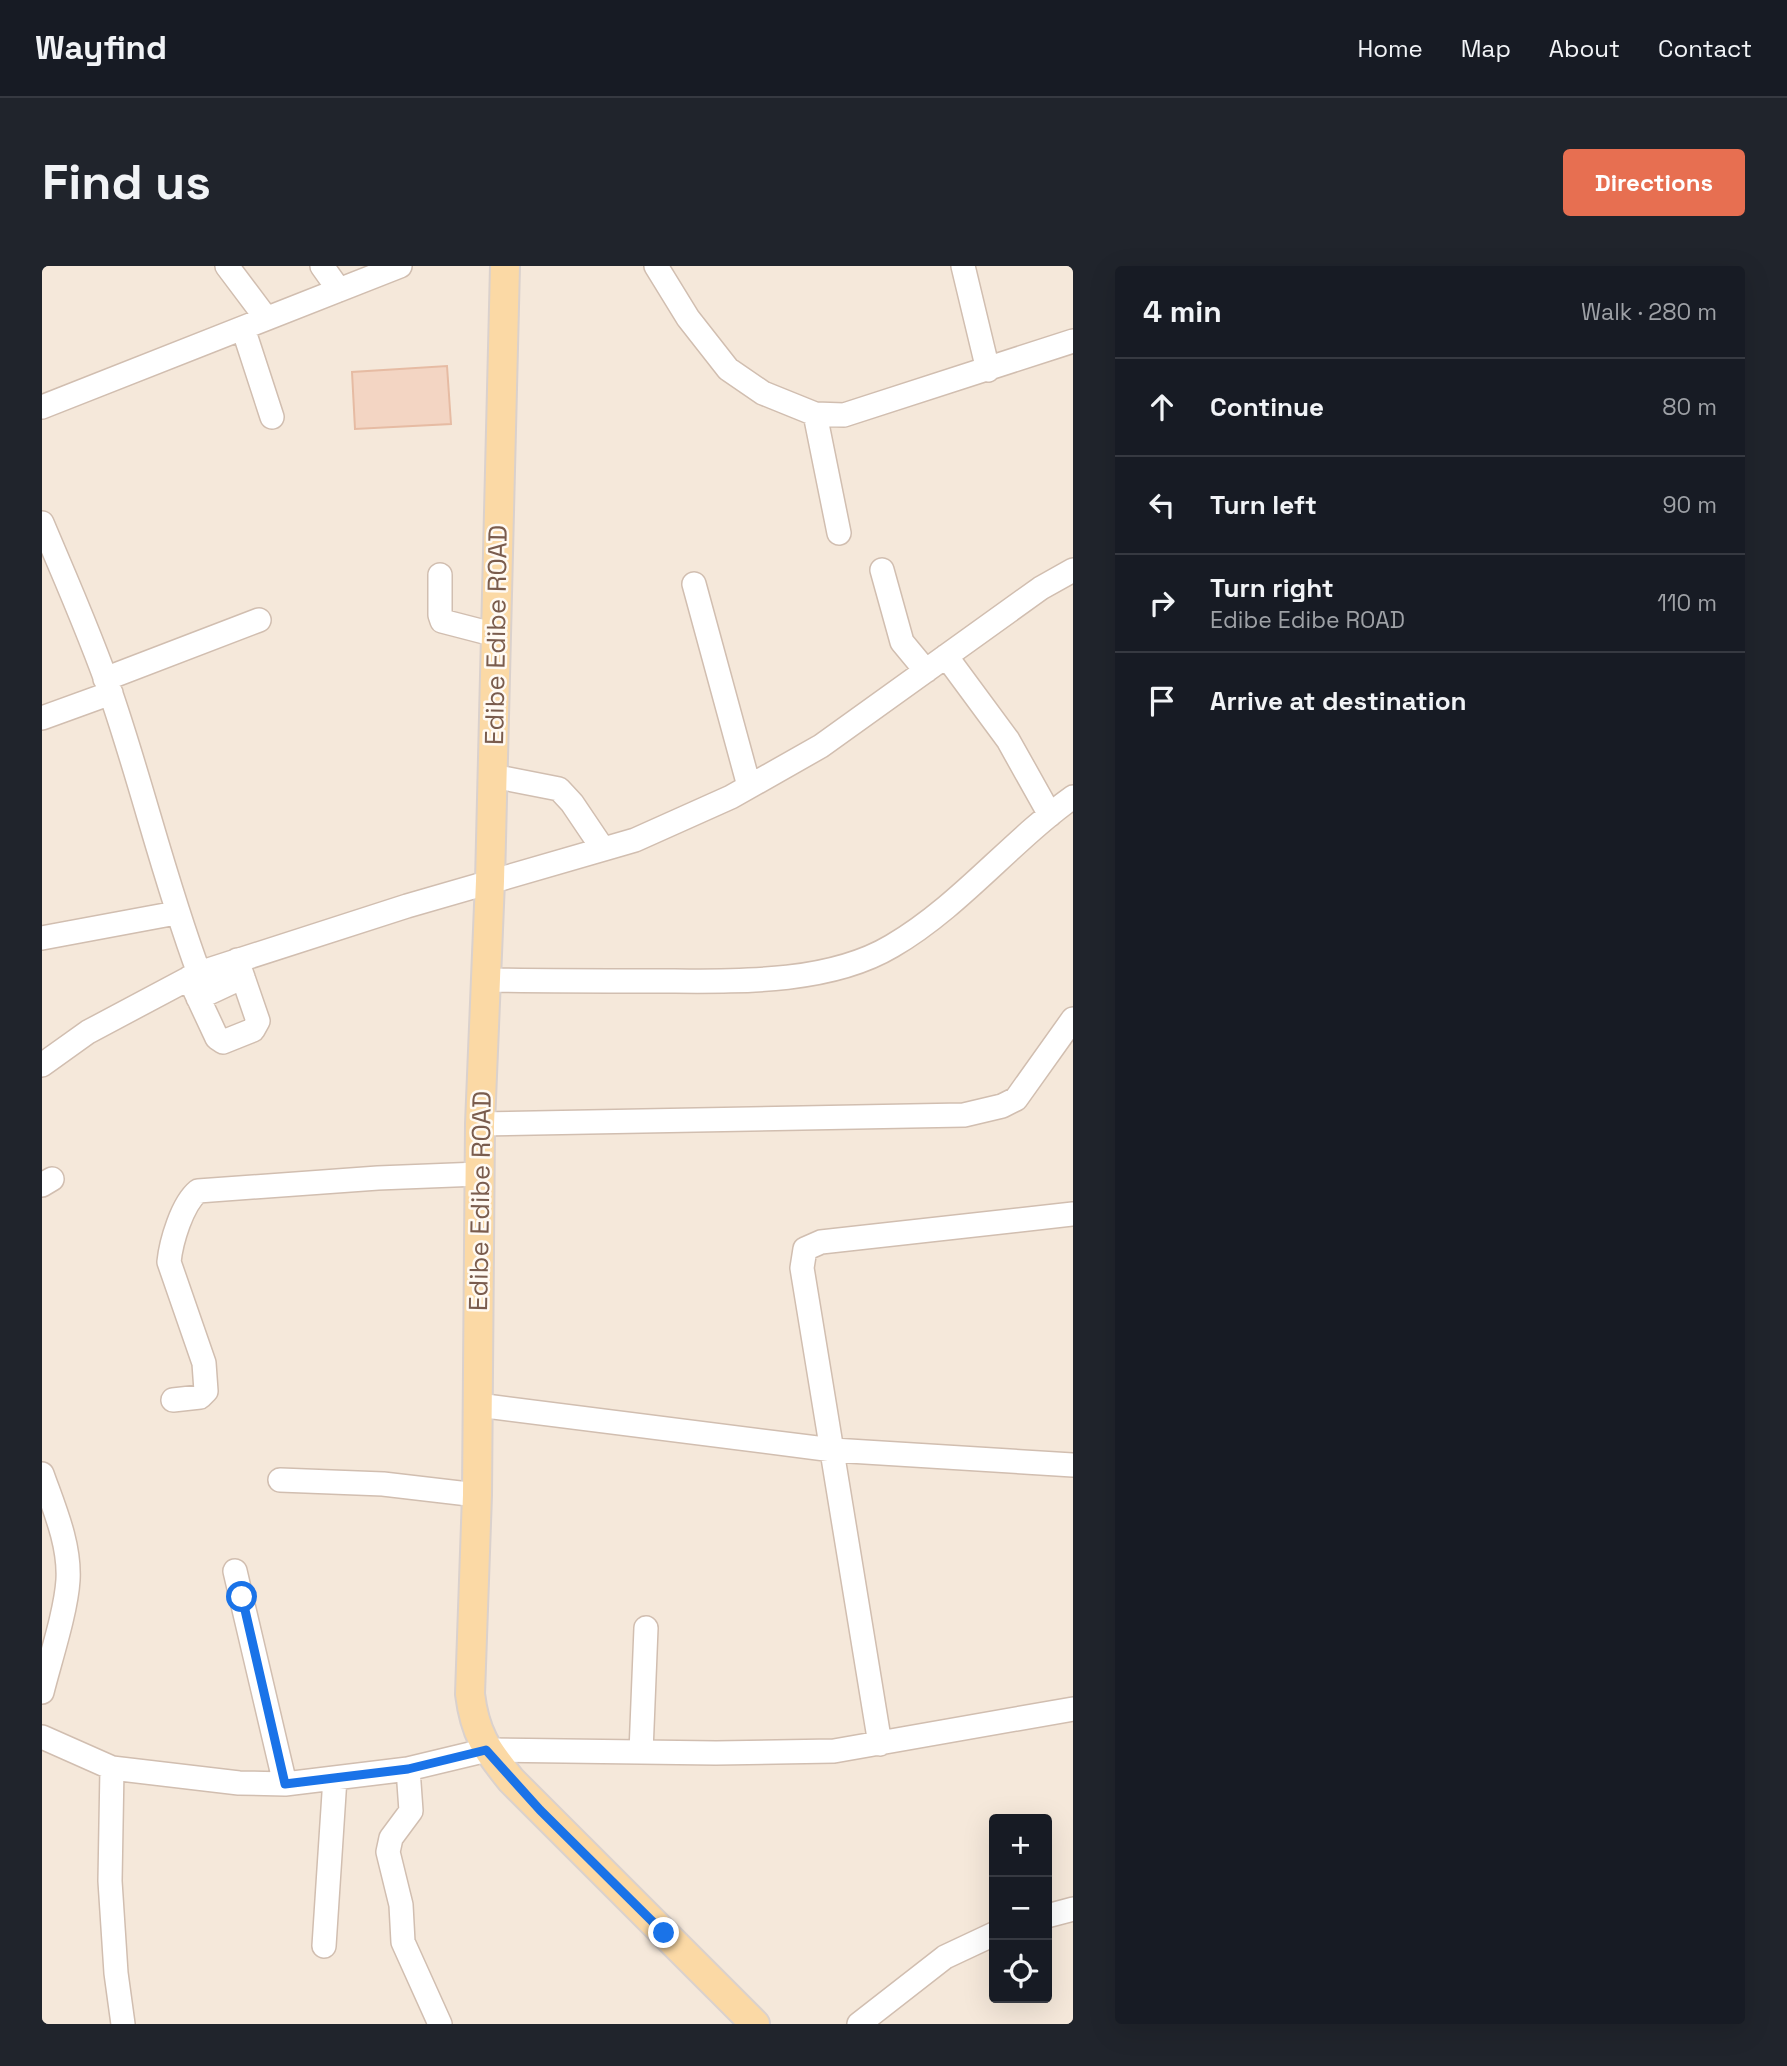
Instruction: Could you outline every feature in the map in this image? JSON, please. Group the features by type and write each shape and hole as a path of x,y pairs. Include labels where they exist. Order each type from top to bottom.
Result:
{"main road":[{"name":"Edibe Edibe ROAD","path":"505,266 490,881 480,1124 477,1495 470,1695 473,1720 486,1750 510,1780 755,2024"}],"street":[{"path":"227,266 266,318"},
{"path":"322,266 339,290"},
{"path":"42,407 400,266"},
{"path":"656,266 688,318 727,369 763,393 815,414 844,415 1073,341"},
{"path":"963,266 988,370"},
{"path":"243,328 272,417"},
{"path":"815,414 839,533"},
{"path":"42,523 47,547 108,686 162,856 196,983 217,1038 223,1042 253,1030 258,1021 240,969"},
{"path":"882,570 902,642 926,671"},
{"path":"42,1065 88,1032 196,983 240,969 327,930 635,840 732,797 821,746 1041,588 1073,570"},
{"path":"440,575 442,621 496,635"},
{"path":"694,584 749,786"},
{"path":"42,718 108,686 260,620"},
{"path":"946,656 1008,740 1050,814"},
{"path":"493,776 559,789 572,803 603,849"},
{"path":"486,980 745,981 813,973 864,959 892,946 929,920 1073,797"},
{"path":"42,938 176,913"},
{"path":"480,1124 964,1115 1002,1106 1016,1099 1073,1019"},
{"path":"173,1400 200,1397 206,1391 204,1363 169,1262 171,1245 185,1209 190,1197 198,1191 378,1178 479,1174"},
{"path":"880,1744 802,1268 805,1250 821,1242 1073,1214"},
{"path":"478,1405 833,1450 1073,1465"},
{"path":"42,1474 67,1558 68,1581 42,1692"},
{"path":"280,1480 383,1484 477,1495"},
{"path":"235,1571 285,1784"},
{"path":"641,1752 646,1628"},
{"path":"42,1737 112,1768 239,1783 285,1784 408,1769 486,1750 834,1751 1073,1709"},
{"path":"112,1768 110,1881 116,1973 123,2024"},
{"path":"408,1769 411,1811 391,1838 388,1852 401,1905 403,1942 440,2024"},
{"path":"324,1945 335,1778"},
{"path":"1052,1915 1073,1909"},
{"path":"859,2024 945,1957 989,1936"}],"shaded area":[{"path":"42,266 1073,266 1073,2024 42,2024"}],"building":[{"path":"447,366 451,424 355,429 352,372"}],"route":[{"path":"242,1597 285,1784 408,1769 486,1750 510,1780 664,1933"}]}
